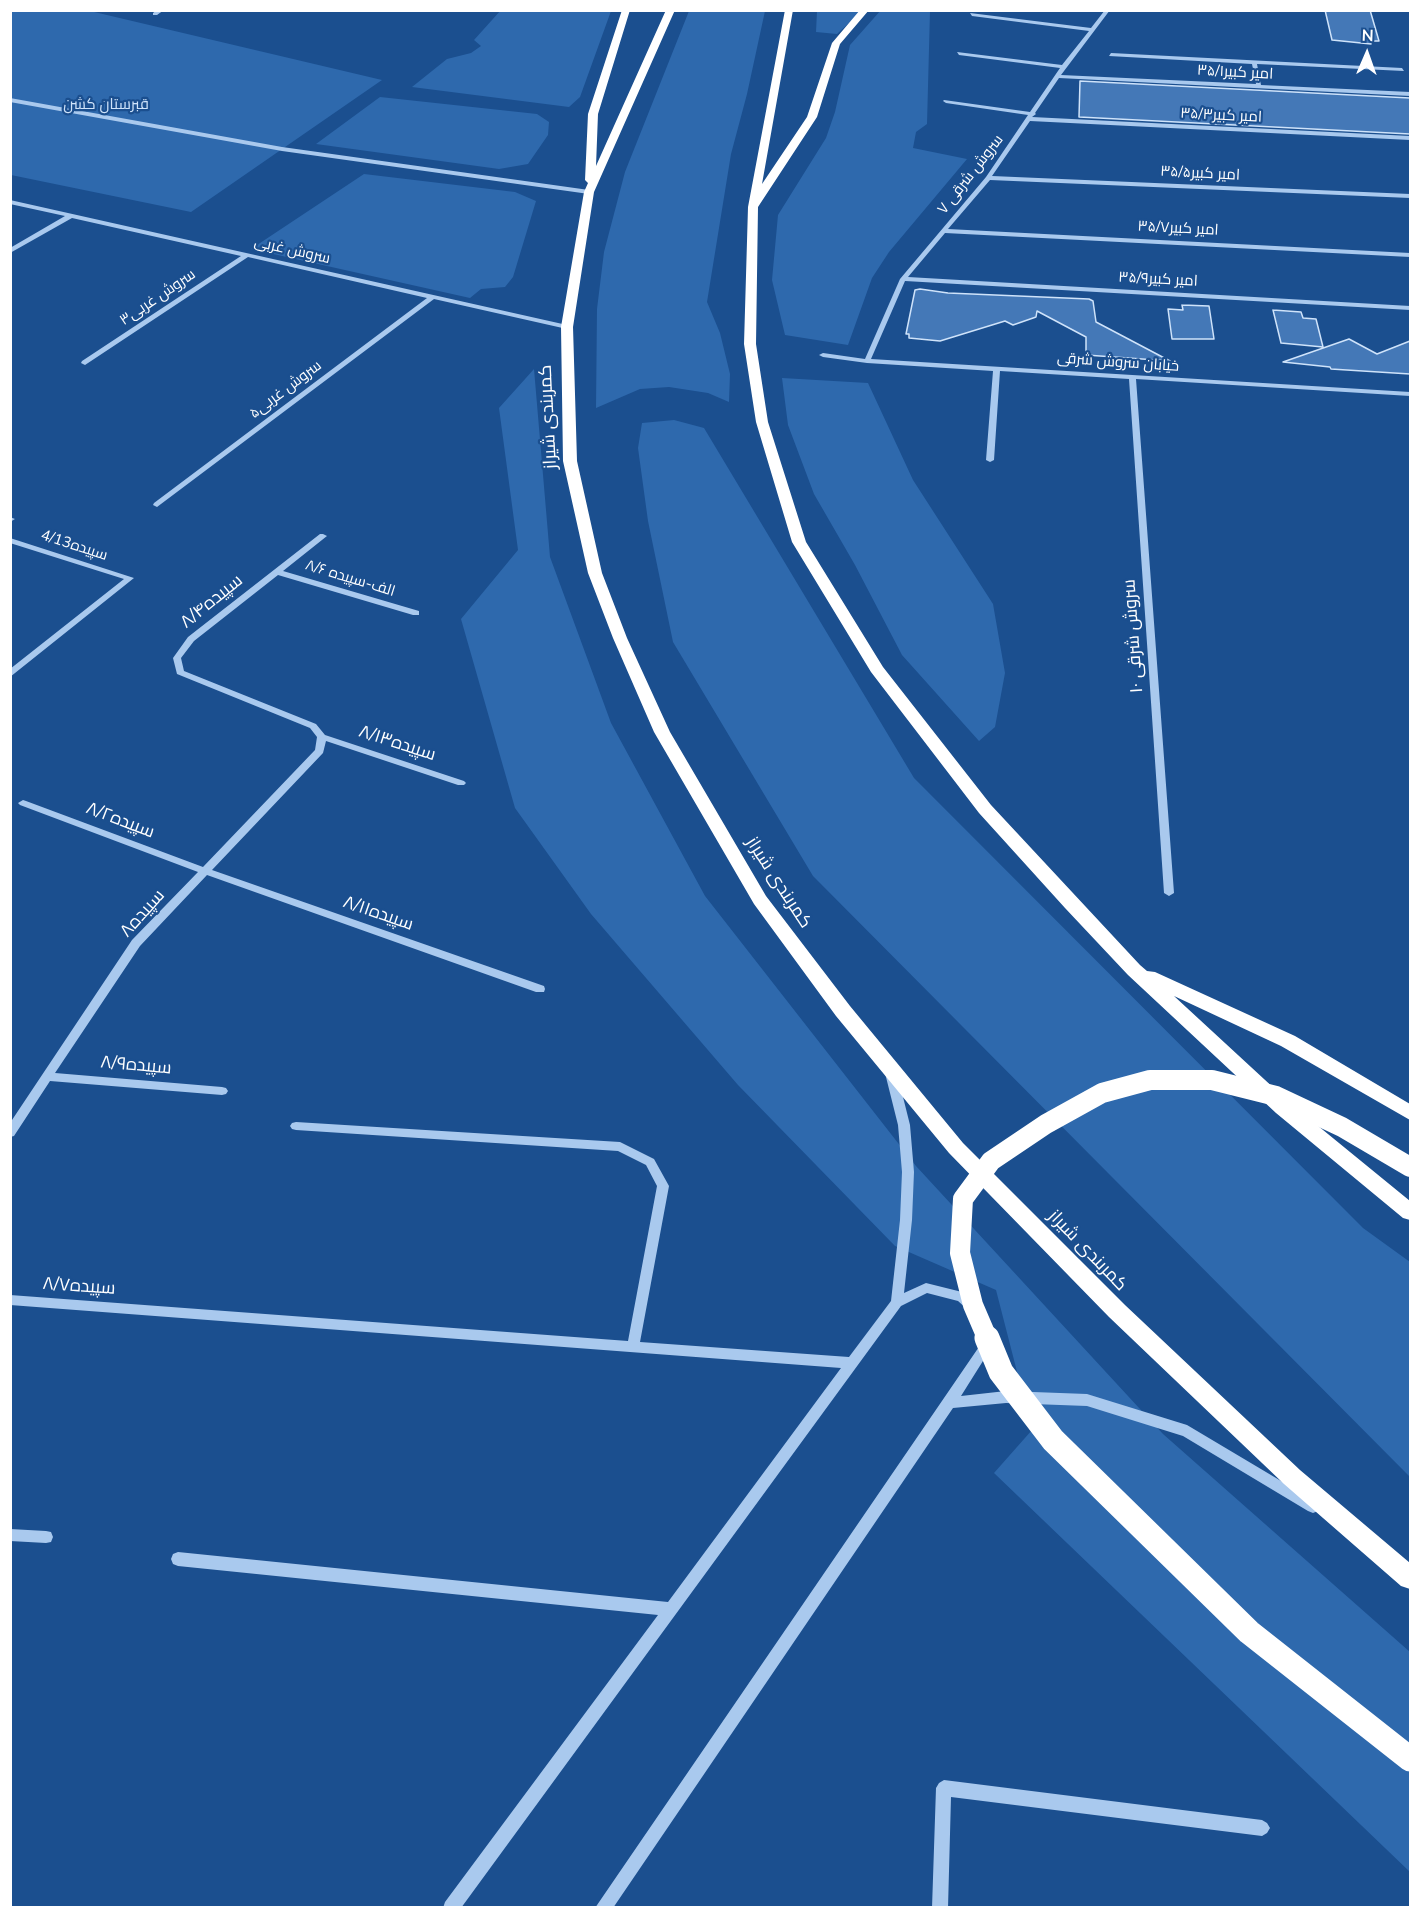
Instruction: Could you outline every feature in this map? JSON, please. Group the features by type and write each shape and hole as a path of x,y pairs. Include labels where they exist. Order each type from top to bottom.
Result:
{"highway":[{"path":"589,192 593,114 626,10"},
{"name":"کمربندی شیراز","path":"671,10 589,192 567,327 570,461 595,573 620,638 662,732 760,900 843,1011 956,1148 1117,1311 1292,1476 1410,1578"},
{"path":"789,10 753,207 750,344 762,422 799,542 876,669 971,790 1063,895 1134,970 1282,1108 1410,1212"},
{"path":"753,207 813,117 836,43 865,10"},
{"path":"1134,970 1288,1041 1410,1113"},
{"path":"1410,1167 1341,1127 1276,1096 1212,1080 1150,1080 1102,1094 1046,1124 991,1161 963,1199 960,1253 973,1305 1001,1372 1053,1440 1249,1632 1410,1759"}],"street":[{"path":"155,14 162,10"},
{"name":"سروش شرقی ۷","path":"867,361 903,279 988,178 1063,67 1108,10"},
{"path":"972,14 1093,30"},
{"path":"959,53 1063,67"},
{"path":"1111,55 1402,70"},
{"path":"1254,63 1259,86"},
{"name":"امیر کبیر۳۵/۱","path":"1058,76 1410,94"},
{"path":"10,100 282,149 589,192"},
{"name":"امیر کبیر۳۵/۳","path":"946,101 1032,116 1410,138"},
{"name":"امیر کبیر۳۵/۵","path":"988,178 1410,196"},
{"name":"سروش غربی","path":"10,202 567,327"},
{"path":"10,251 72,215"},
{"name":"امیر کبیر۳۵/۷","path":"945,231 1410,255"},
{"name":"سروش غربی۳","path":"85,363 247,255"},
{"name":"امیر کبیر۳۵/۹","path":"903,279 1410,308"},
{"name":"سروش غربی۵","path":"157,506 432,297"},
{"name":"خیابان سروش شرقی","path":"823,355 867,361 1410,394"},
{"path":"990,460 997,369"},
{"name":"سروش شرقی ۱۰","path":"1132,377 1169,892"},
{"name":"سپیده۸/۴","path":"322,737 313,726 180,672 177,658 191,639 323,536"},
{"name":"4/13سپیده","path":"10,540 130,578 10,674"},
{"name":"۸/۶ الف-سپیده","path":"276,572 416,613"},
{"name":"سپیده۸/۱۳","path":"322,737 461,783"},
{"name":"سپیده۸","path":"10,1133 136,943 320,751 322,737"},
{"name":"سپیده۸/۲","path":"23,803 205,871"},
{"name":"سپیده۸/۱۱","path":"205,871 540,989"},
{"path":"889,1067 904,1125 908,1172 906,1220 897,1302"},
{"name":"سپیده۸/۹","path":"48,1077 222,1091"},
{"path":"296,1126 620,1148 650,1162 663,1186 633,1346"},
{"path":"451,1908 897,1302 926,1288 962,1297 987,1320 988,1342 950,1403 603,1908"},
{"name":"سپیده۸/۷","path":"10,1300 853,1363"},
{"path":"950,1403 1006,1397 1087,1400 1187,1431 1358,1534"},
{"path":"10,1535 46,1537"},
{"path":"178,1559 671,1610"},
{"path":"940,1908 944,1788 1262,1828"}],"green space":[{"path":"501,10 611,11 580,97 569,107 412,87 447,59 471,53 481,46 474,40"},
{"path":"881,10 930,11 927,124 916,132 913,148 967,159 889,252 872,278 848,345 785,335 772,280 778,215 826,138 835,112 850,45"},
{"name":"قبرستان کشن","path":"10,11 90,11 382,80 191,212 11,175"},
{"path":"689,11 765,11 731,154 707,302 720,333 730,374 729,402 708,393 669,387 640,389 596,408 597,309 604,252 625,172"},
{"path":"817,11 862,11 837,34 816,32"},
{"path":"380,97 537,114 549,122 548,135 528,164 499,169 316,144"},
{"path":"364,174 515,192 536,201 513,277 505,287 481,289 470,298 251,249"},
{"path":"534,369 550,557 611,723 705,896 916,1166 1163,1434 1410,1652 1410,1872 994,1473 1032,1430 996,1290 895,1246 738,1085 591,914 515,808 461,619 518,550 499,408"},
{"path":"782,378 868,383 913,480 993,604 1005,673 995,727 979,741 902,655 855,565 814,494 788,425"},
{"path":"674,420 704,428 914,778 1363,1228 1410,1262 1410,1477 813,876 673,642 648,521 638,448 642,423"}],"building":[{"path":"1325,10 1370,10 1379,41 1370,41 1371,44 1332,40"},
{"path":"1080,81 1410,98 1410,134 1079,117"},
{"path":"915,290 948,293 1089,299 1093,301 1096,322 1170,361 1086,355 1086,337 1037,311 1036,317 1013,325 1005,321 940,341 909,338 909,334 906,334"},
{"path":"1182,305 1209,306 1214,339 1172,339 1168,309 1183,310"},
{"path":"1273,310 1301,312 1303,318 1316,319 1323,347 1281,343"},
{"path":"1349,339 1377,354 1410,341 1410,374 1331,369 1330,367 1283,362"}]}
